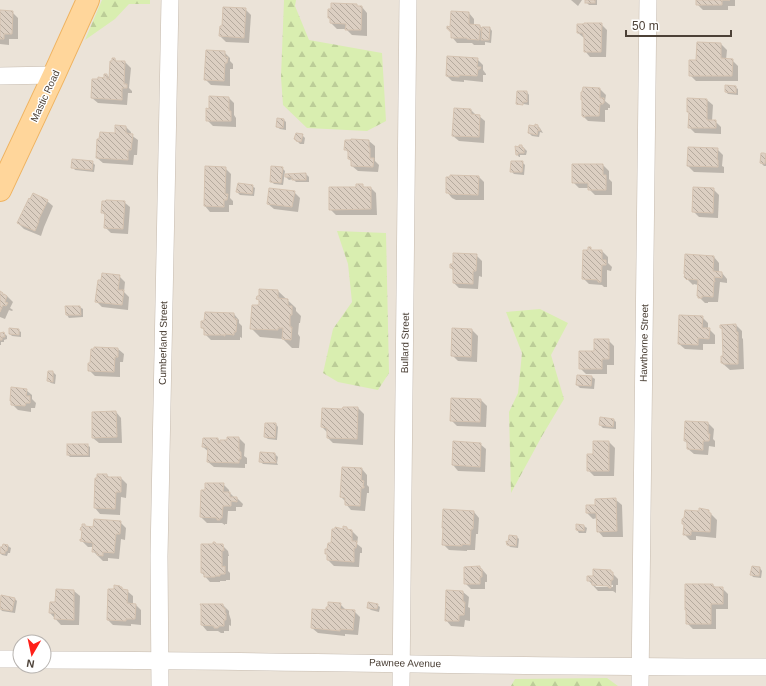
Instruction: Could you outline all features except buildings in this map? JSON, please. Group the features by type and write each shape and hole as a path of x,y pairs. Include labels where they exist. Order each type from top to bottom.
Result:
{"main road":[{"name":"Mastic Road","path":"0,190 88,0"}],"street":[{"name":"Cumberland Street","path":"160,686 159,556 170,0"},
{"name":"Bullard Street","path":"401,686 408,0"},
{"name":"Hawthorne Street","path":"640,686 648,0"},
{"path":"0,76 54,75"},
{"path":"0,659 12,660"},
{"name":"Pawnee Avenue","path":"52,660 160,660 640,667 766,667"}],"shaded area":[{"path":"0,0 766,0 766,686 0,686"}],"green space":[{"path":"102,0 150,0 150,4 129,4 115,19 85,40"},
{"path":"284,0 296,0 295,6 309,40 382,53 386,121 367,131 307,128 283,105 281,77"},
{"path":"337,231 386,233 389,373 378,390 338,382 323,373 333,329 352,302 348,264"},
{"path":"540,309 568,323 551,355 564,399 511,493 509,412 518,393 522,353 506,312"},
{"path":"607,678 618,686 511,686 515,679"}]}
